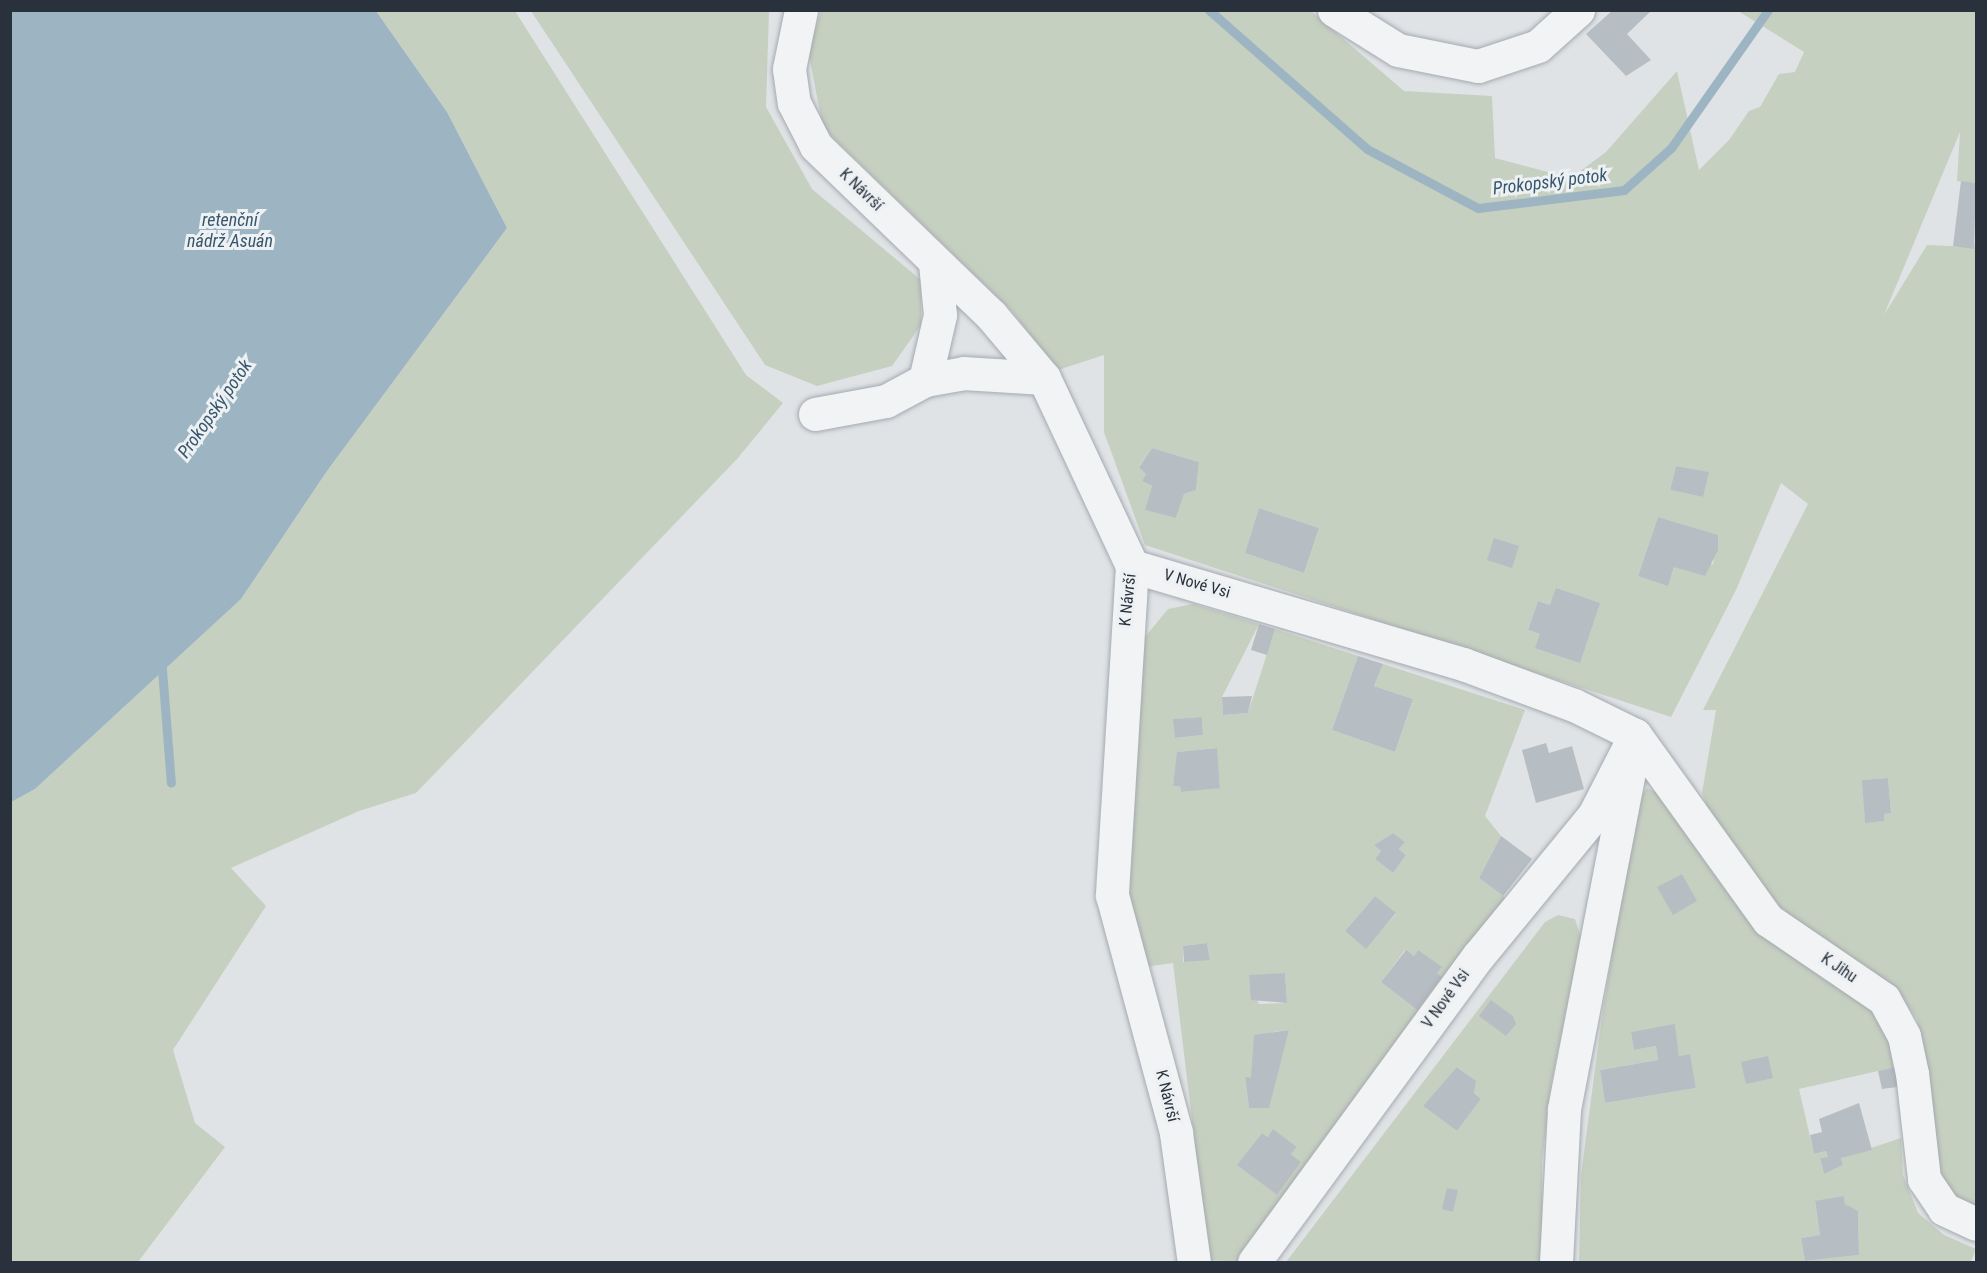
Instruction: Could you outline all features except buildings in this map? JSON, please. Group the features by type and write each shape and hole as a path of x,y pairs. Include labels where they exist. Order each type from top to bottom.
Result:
{"street":[{"name":"K Návrší","path":"801,10 789,69 794,103 816,146 991,315 1044,378 1131,566 1112,895 1176,1133 1194,1263"},
{"path":"1334,10 1398,50 1478,66 1538,46 1578,10"},
{"path":"925,380 940,315 935,262"},
{"path":"815,414 886,401 925,380 993,373 1044,378"},
{"name":"V Nové Vsi","path":"1131,566 1463,664 1574,705 1635,735 1594,815 1478,956 1254,1263"},
{"path":"1556,1263 1564,1109 1635,735"},
{"name":"K Jihu","path":"1635,735 1768,920 1884,999 1904,1036 1912,1073 1924,1179 1944,1209 1977,1224"}],"green space":[{"path":"376,11 515,11 746,375 783,403 737,459 416,793 359,811 231,868 266,906 173,1050 195,1123 225,1147 138,1262 11,1262 10,802 35,789 241,599 327,471 507,228 447,112"},
{"path":"531,11 769,11 766,107 812,189 921,280 921,325 892,366 817,386 765,365"},
{"path":"821,11 1311,11 1404,91 1492,96 1495,158 1571,178 1606,152 1677,71 1699,170 1729,140 1749,111 1760,107 1779,74 1795,72 1804,52 1738,11 1976,11 1976,183 1957,181 1960,132 1884,315 1927,245 1974,247 1976,237 1976,1228 1954,1219 1920,1138 1923,1043 1917,1019 1901,996 1883,983 1786,927 1715,826 1702,793 1716,710 1703,710 1808,504 1781,483 1736,590 1671,717 1145,545 1104,432 1104,355 1058,370 1012,311 823,128 808,50","holes":["1152,448 1199,462 1196,490 1184,494 1176,518 1146,510 1152,486 1142,481 1146,474 1139,466","1676,466 1708,472 1703,497 1670,490","1259,508 1319,528 1304,573 1245,553","1658,517 1717,535 1713,564 1674,567 1668,585 1638,576","1538,601 1550,605 1540,634 1528,630","1888,778 1891,813 1884,814 1884,821 1865,822 1863,780"]},
{"path":"1193,604 1259,624 1222,697 1223,715 1248,713 1275,629 1358,656 1332,730 1395,752 1413,699 1374,686 1383,664 1525,710 1485,816 1501,836 1479,878 1515,905 1242,1262 1209,1260 1173,963 1138,968 1123,870 1145,637 1168,609","holes":["1202,717 1203,735 1176,738 1174,719","1216,748 1220,787 1181,792 1180,786 1173,786 1178,752","1393,833 1405,842 1399,849 1406,855 1393,873 1375,859 1381,851 1374,845","1375,896 1396,914 1366,948 1345,931","1207,943 1210,959 1183,962 1183,946","1405,950 1414,956 1418,950 1441,968 1437,973 1442,977 1417,1010 1381,982","1285,973 1287,1003 1259,1004 1249,976","1289,1030 1268,1108 1249,1108 1245,1078 1251,1078 1272,1032","1274,1130 1297,1147 1291,1154 1301,1162 1277,1195 1238,1165 1262,1133 1268,1137"]},
{"path":"1647,788 1660,794 1706,863 1764,935 1872,998 1904,1065 1799,1089 1814,1154 1826,1151 1828,1157 1820,1158 1824,1174 1843,1165 1841,1158 1901,1138 1903,1175 1918,1213 1944,1235 1976,1249 1971,1262 1579,1262 1581,1175 1601,1024 1635,803","holes":["1682,874 1696,901 1673,914 1658,887","1675,1025 1679,1056 1690,1055 1696,1088 1605,1103 1600,1070 1658,1060 1656,1046 1634,1050 1631,1032","1844,1197 1845,1204 1858,1212 1859,1255 1805,1261 1801,1238 1820,1235 1815,1202"]},
{"path":"1558,915 1575,919 1581,938 1552,1080 1542,1161 1542,1262 1286,1262 1545,922","holes":["1458,1067 1475,1081 1474,1093 1481,1099 1457,1131 1423,1106"]}],"water":[{"name":"retenční nádrž Asuán","path":"11,10 376,11 447,112 507,228 327,471 241,599 35,789 11,802"}],"waterway":[{"name":"Prokopský potok","path":"1209,10 1367,149 1478,208 1624,190 1671,148 1768,10"},
{"path":"161,657 171,783"}]}
